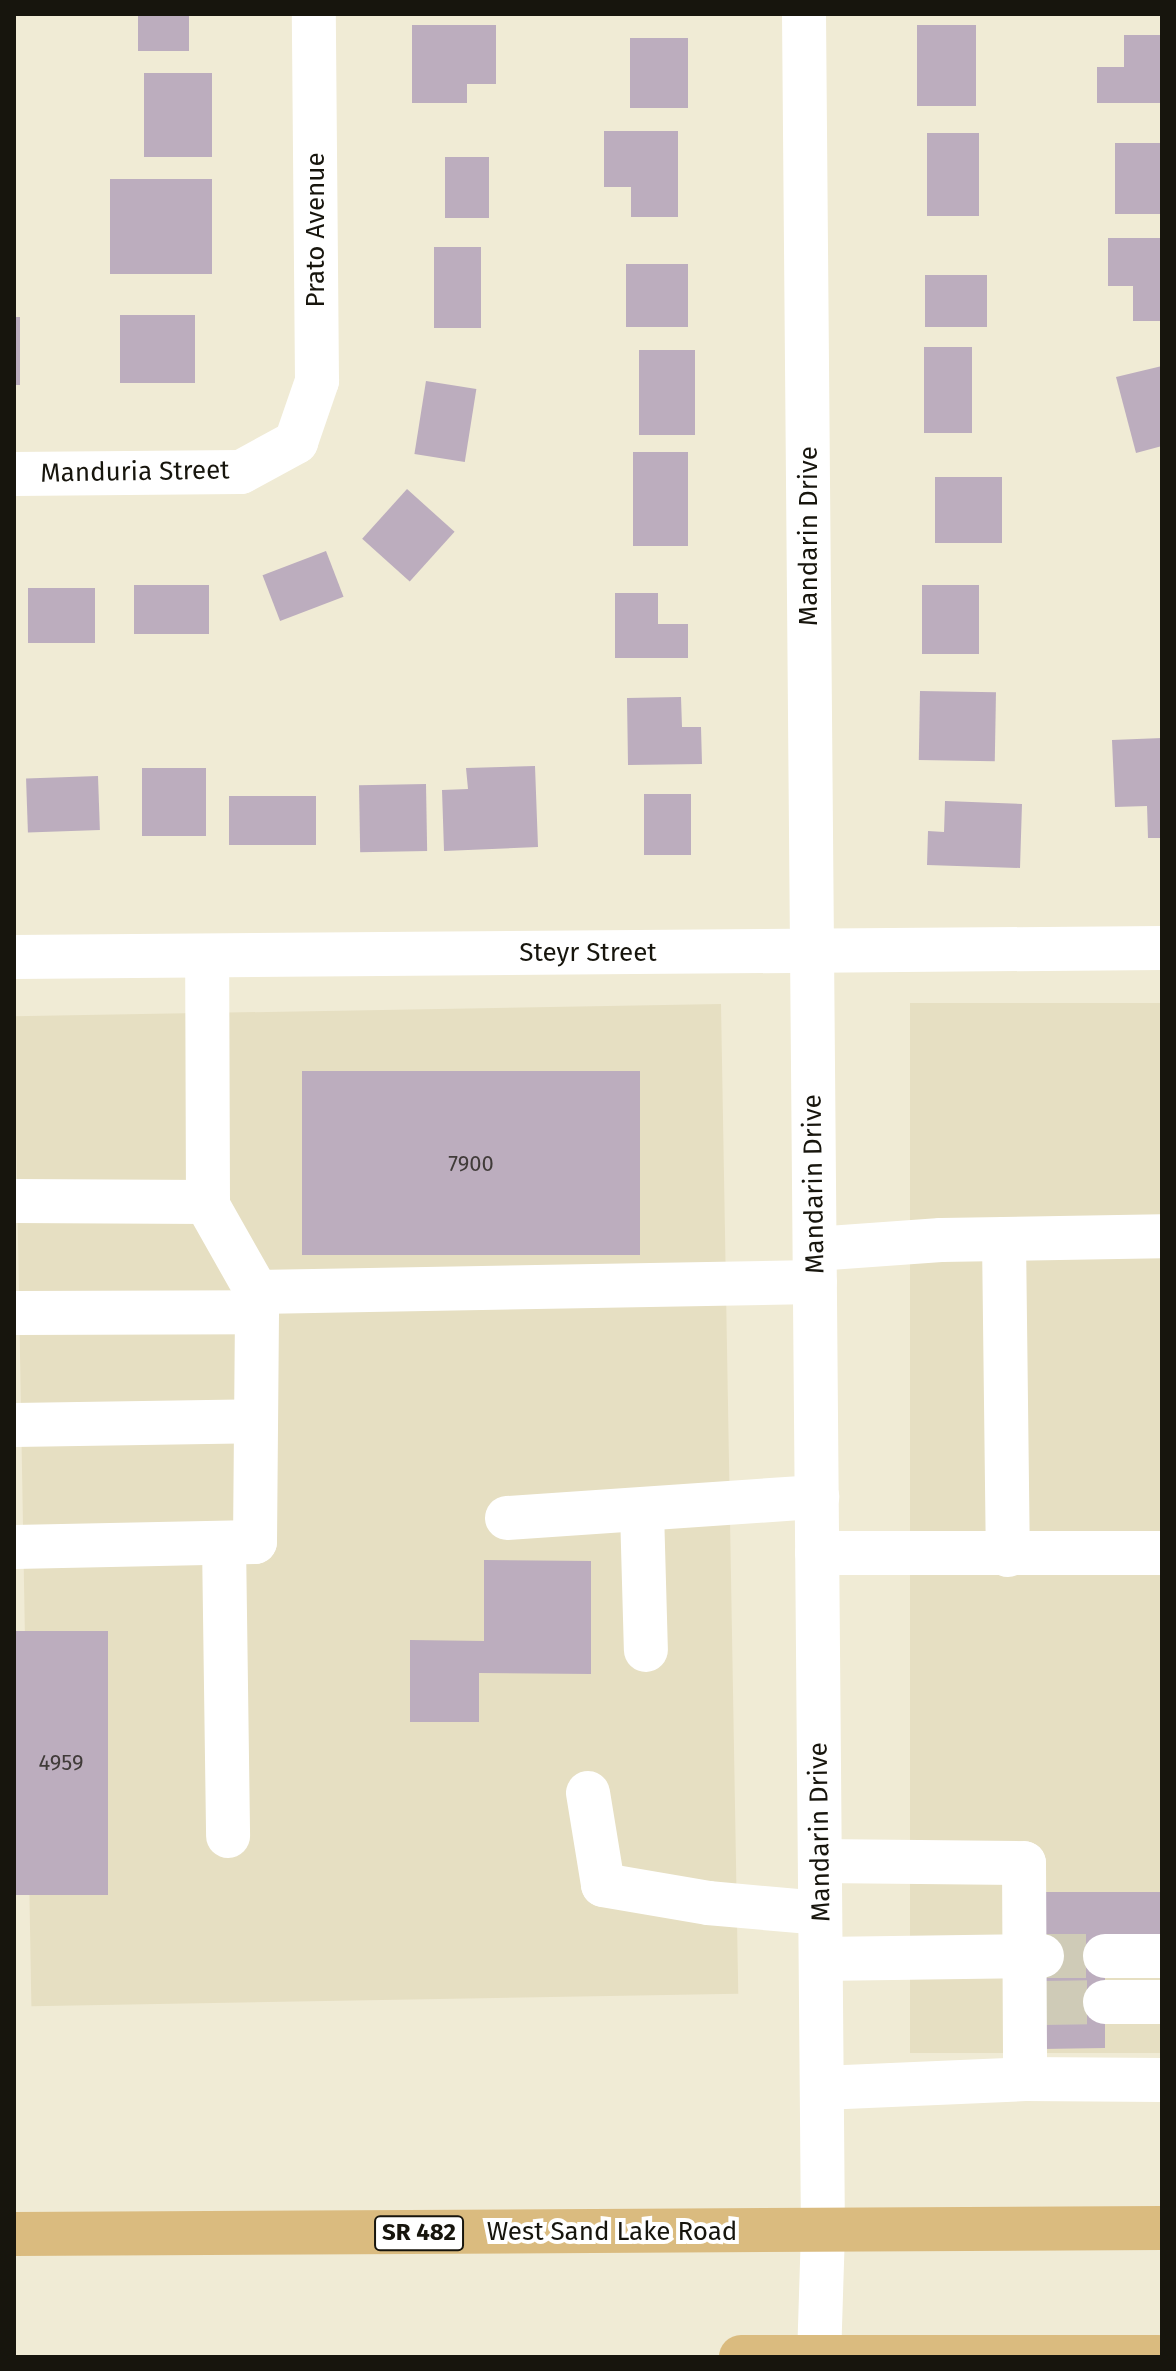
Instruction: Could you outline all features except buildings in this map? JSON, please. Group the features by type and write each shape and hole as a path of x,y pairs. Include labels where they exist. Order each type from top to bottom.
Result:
{"main road":[{"name":"West Sand Lake Road","path":"14,2234 1162,2228"},
{"path":"741,2357 1159,2357"}],"street":[{"name":"Prato Avenue","path":"296,442 317,381 314,14"},
{"name":"Mandarin Drive","path":"804,14 823,2231 820,2356"},
{"name":"Manduria Street","path":"14,474 241,472 296,442"},
{"name":"Steyr Street","path":"14,957 1162,948"},
{"path":"14,1547 255,1542 257,1302 206,1202 207,956"},
{"path":"14,1201 206,1202"},
{"path":"14,1313 257,1302 815,1265 1004,1239 1162,1236"},
{"path":"1004,1239 1008,1555"},
{"path":"14,1425 256,1421"},
{"path":"507,1518 817,1497"},
{"path":"642,1511 646,1650"},
{"path":"224,1543 228,1836"},
{"path":"817,1553 1162,1553"},
{"path":"588,1793 603,1885 708,1903 820,1913"},
{"path":"820,1861 1024,1863 1034,1956 1034,2003 1025,2079"},
{"path":"821,1959 1034,1956"},
{"path":"1105,1956 1162,1956"},
{"path":"1105,2002 1162,2002"},
{"path":"822,2088 1025,2079 1162,2080"}],"shaded area":[{"path":"910,1003 1162,1003 1162,2053 910,2053"},
{"path":"721,1004 738,1994 31,2006 14,1016"}],"tunnel":[{"path":"1042,1956 1105,1956"},
{"path":"1043,2003 1105,2002"}]}
